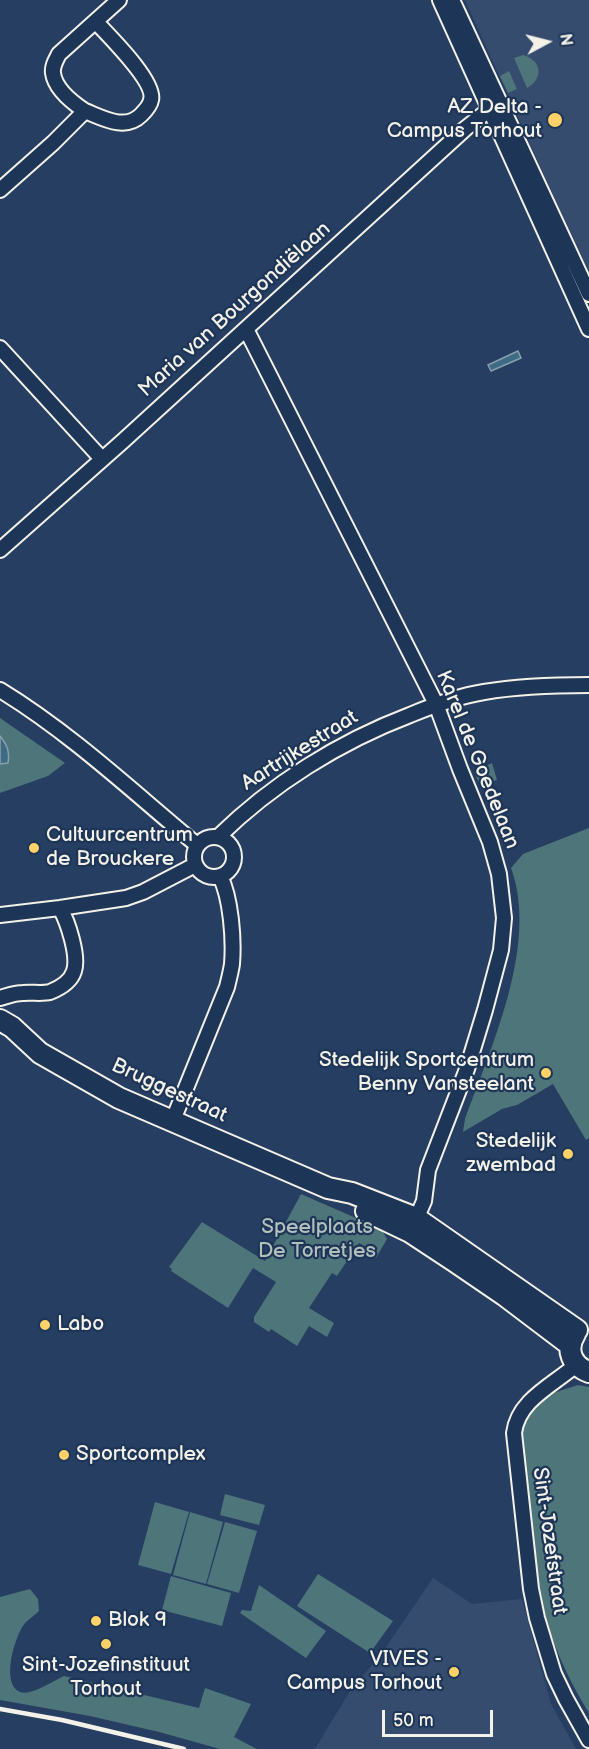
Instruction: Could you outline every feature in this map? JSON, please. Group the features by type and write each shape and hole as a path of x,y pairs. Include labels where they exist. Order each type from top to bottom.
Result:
{"street":[{"path":"96,22 150,85 152,99 146,110 136,120 123,124 85,111 74,104 58,86 53,74 54,64 59,54 119,0"},
{"path":"440,0 495,106"},
{"path":"452,0 495,106 574,280 589,329"},
{"name":"Maria van Bourgondiëlaan","path":"0,550 466,128 495,106"},
{"path":"0,190 85,111"},
{"path":"574,280 589,294"},
{"name":"Karel de Goedelaan","path":"246,329 436,704 459,769 490,842 499,874 504,918 501,950 467,1069 428,1170 423,1201 413,1225"},
{"path":"0,348 102,459"},
{"name":"Aartrijkestraat","path":"218,837 248,809 330,752 380,726 436,704 482,692 533,685 589,685"},
{"path":"0,690 81,747 197,845"},
{"path":"218,837 230,844 234,856 233,864 230,870 220,876 206,875 200,872 195,865 197,845 204,839 218,837"},
{"path":"0,915 126,898 143,892 195,865"},
{"path":"173,1120 227,987 232,964 228,902 220,876"},
{"path":"0,998 21,993 48,993 64,986 74,971 75,955 70,930 60,908"},
{"name":"Bruggestraat","path":"0,1020 12,1027 40,1053 119,1098 328,1188 352,1192 413,1225 579,1334"},
{"path":"579,1334 571,1354 582,1368"},
{"name":"Sint-Jozefstraat","path":"582,1368 523,1409 515,1424 514,1433 531,1588 537,1618 554,1674 589,1740"}],"shaded area":[{"name":"AZ Delta - Campus Torhout","path":"465,0 589,0 589,271 558,206"},
{"path":"518,351 521,358 491,371 488,365"},
{"path":"0,736 7,748 8,763 0,764"},
{"name":"VIVES - Campus Torhout","path":"433,1578 472,1604 522,1599 551,1704 576,1749 315,1749 350,1691 382,1653"}],"green space":[{"path":"523,55 534,61 539,70 536,80 527,88 514,58"},
{"path":"509,71 517,89 508,93 500,76"},
{"path":"0,718 65,763 48,776 0,793"},
{"path":"492,763 497,780 480,785 474,772"},
{"path":"589,828 589,1138 586,1140 553,1084 517,1105 502,1109 463,1132 465,1119 498,1028 516,962 519,929 518,898 511,868 523,854"},
{"name":"Speelplaats De Torretjes","path":"301,1194 381,1229 387,1239 376,1258 370,1254 372,1251 359,1243 337,1276 332,1273 309,1308 334,1323 327,1337 309,1326 297,1346 271,1329 269,1332 254,1322 254,1317 276,1282 253,1268 228,1308 171,1271 169,1267 202,1222 265,1261"},
{"path":"578,1385 589,1387 589,1713 558,1654 547,1622 536,1572 521,1456 521,1425 535,1404 550,1394"},
{"path":"225,1494 265,1505 259,1525 220,1515"},
{"path":"155,1502 189,1512 171,1574 138,1565"},
{"path":"190,1512 223,1522 206,1584 173,1575"},
{"path":"225,1522 257,1531 239,1593 207,1584"},
{"path":"318,1574 393,1621 370,1653 297,1606"},
{"path":"171,1576 231,1593 222,1626 162,1610"},
{"path":"259,1585 326,1631 306,1658 240,1613 242,1610 251,1611"},
{"path":"30,1589 38,1599 39,1611 21,1629 11,1659 11,1680 20,1692 36,1690 64,1676 199,1708 205,1688 251,1704 234,1737 257,1749 220,1749 90,1716 0,1700 0,1597"}],"railway":[{"path":"0,1709 62,1720 184,1749"}],"place":[{"name":"AZ Delta - Campus Torhout","path":"555,120"},
{"name":"Cultuurcentrum de Brouckere","path":"34,848"},
{"name":"Stedelijk Sportcentrum Benny Vansteelant","path":"546,1073"},
{"name":"Stedelijk zwembad","path":"568,1154"},
{"name":"Labo","path":"45,1325"},
{"name":"Sportcomplex","path":"64,1455"},
{"name":"Blok 9","path":"96,1621"},
{"name":"Sint-Jozefinstituut Torhout","path":"106,1644"},
{"name":"VIVES - Campus Torhout","path":"454,1672"}]}
